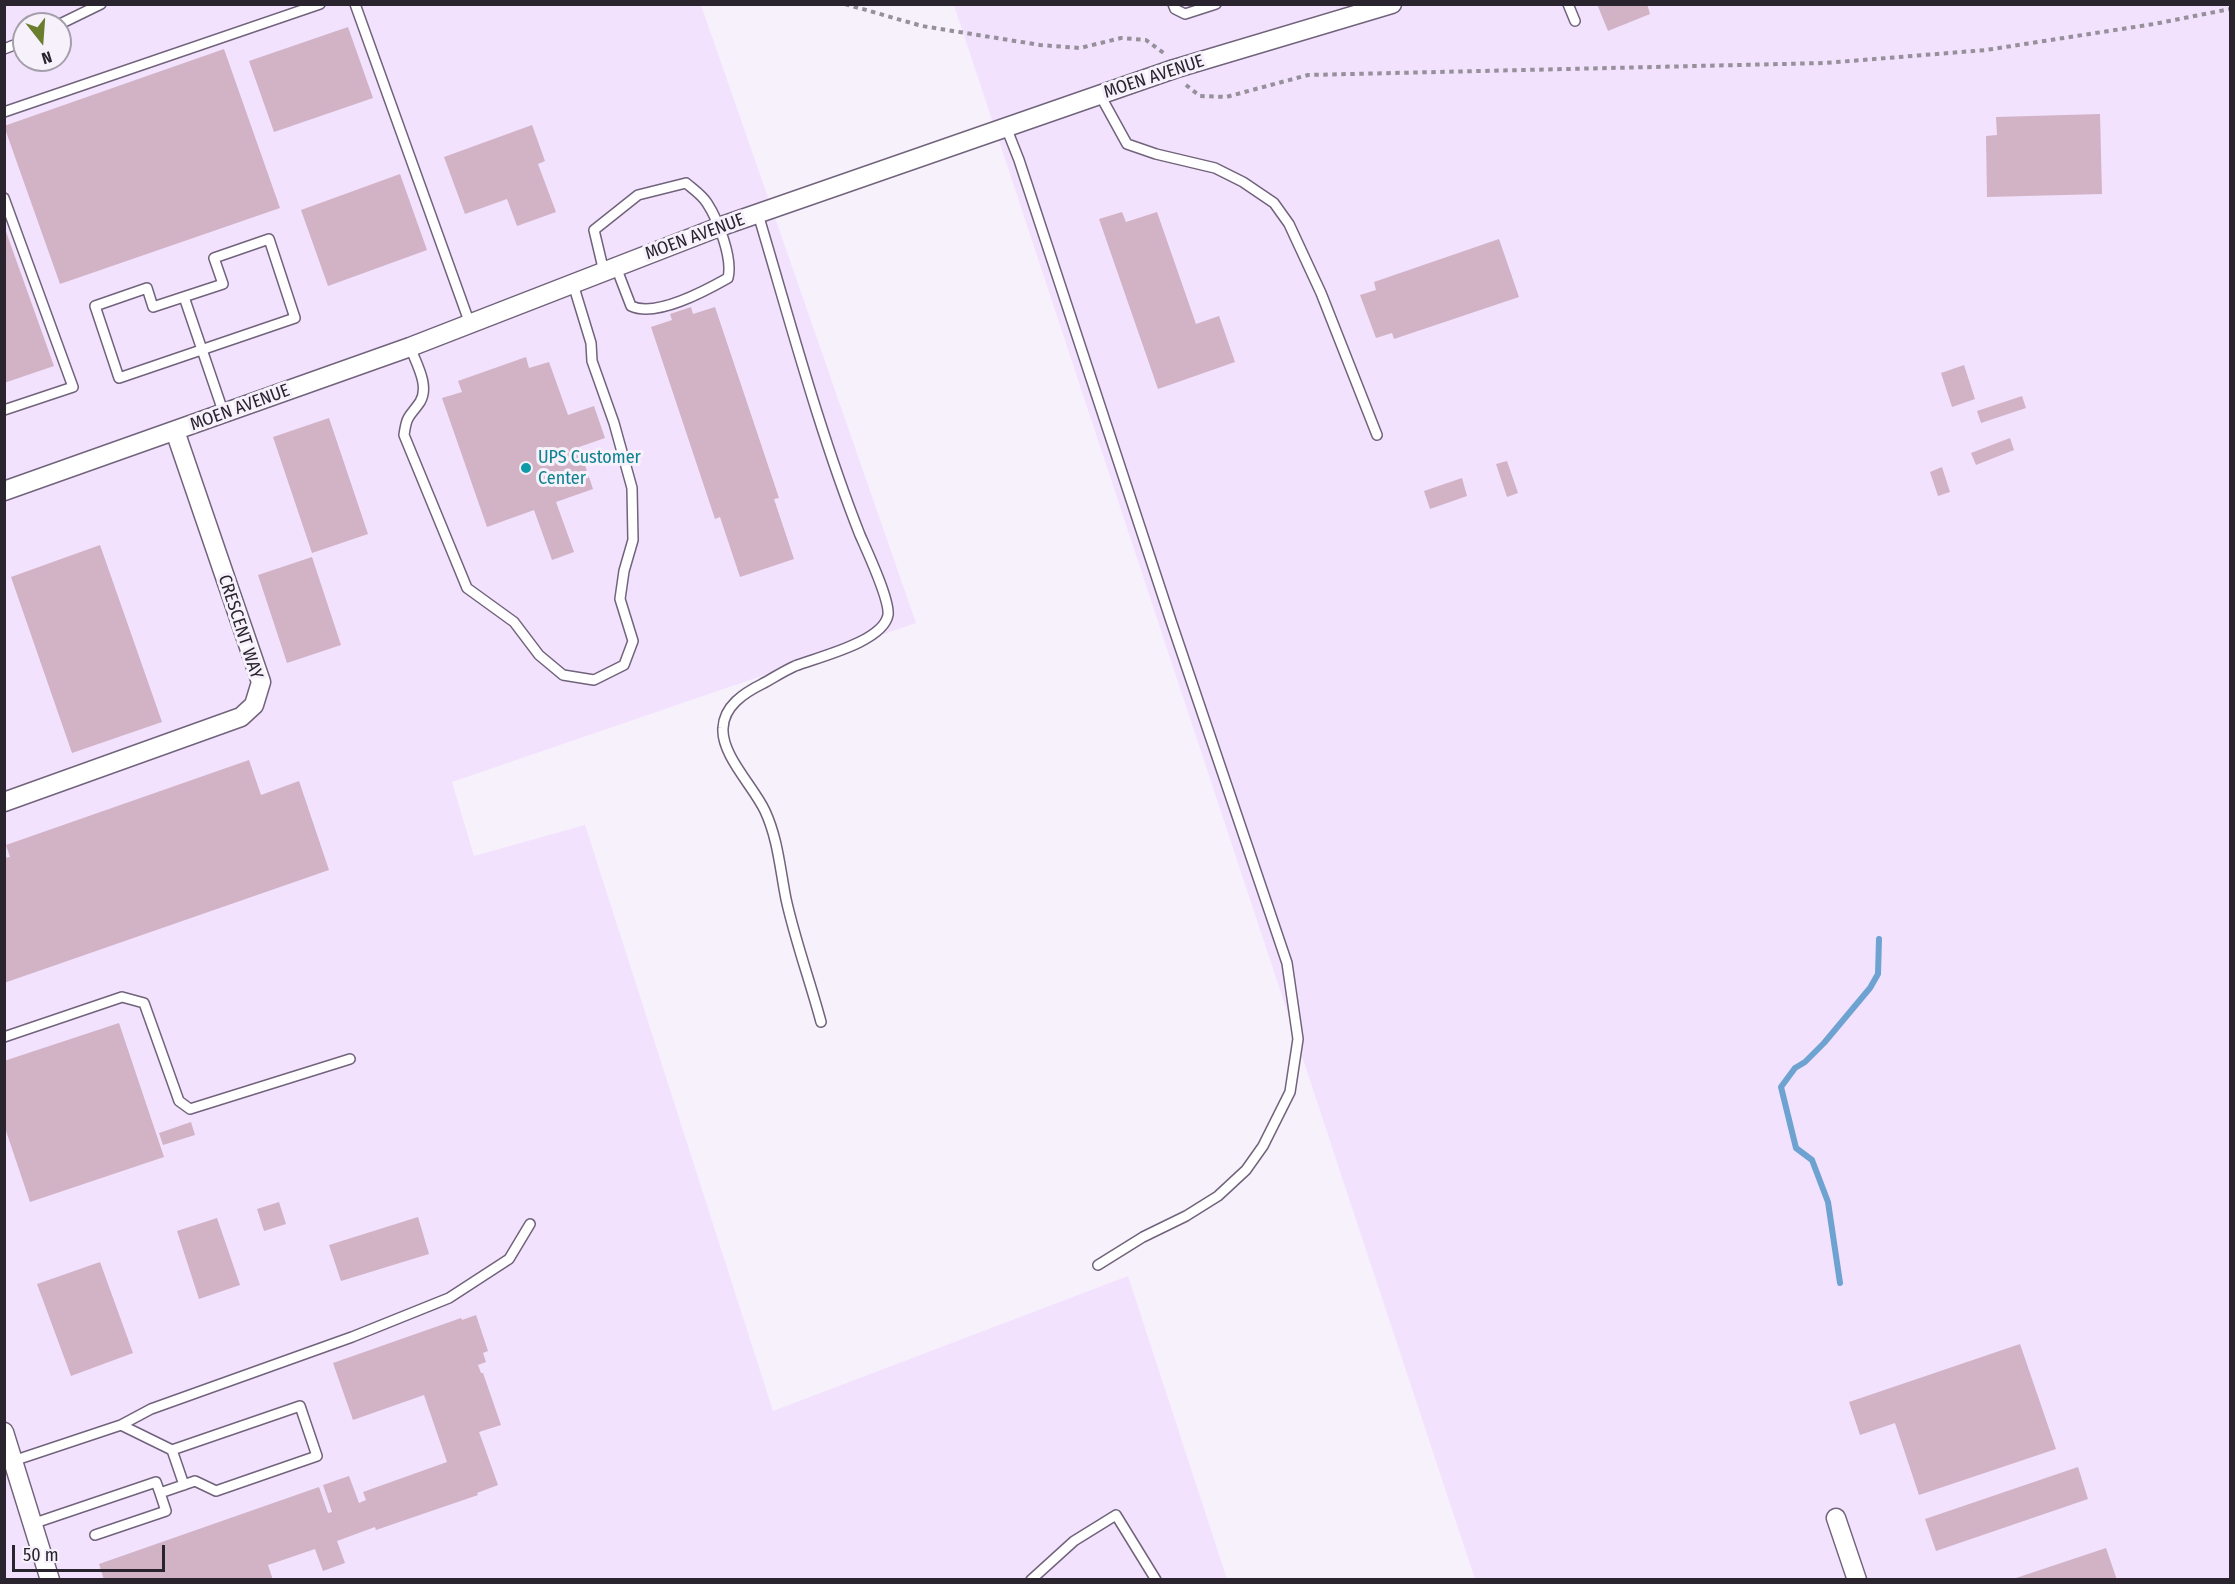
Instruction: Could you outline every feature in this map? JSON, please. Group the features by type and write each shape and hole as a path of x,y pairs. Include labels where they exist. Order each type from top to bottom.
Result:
{"street":[{"name":"MOEN AVENUE","path":"4,491 410,347 719,227 1174,69 1360,10 1392,4"},
{"name":"CRESCENT WAY","path":"4,802 241,717 254,705 261,682 175,431"},
{"path":"4,1432 50,1580"},
{"path":"1836,1518 1857,1580"}],"lane":[{"path":"72,18 101,4"},
{"path":"4,112 320,4"},
{"path":"355,4 470,324"},
{"path":"1173,4 1175,9 1185,14 1216,4"},
{"path":"1568,4 1575,21"},
{"path":"1100,94 1126,144 1156,154 1215,168 1243,182 1274,202 1288,224 1321,293 1377,435"},
{"path":"1006,127 1023,171 1171,621 1287,963 1298,1039 1290,1092 1263,1146 1246,1170 1218,1196 1186,1216 1143,1237 1098,1265"},
{"path":"686,183 706,201 719,227 730,269 728,278 708,290 659,308 637,309 631,306 610,269 594,230 638,195 686,183"},
{"path":"4,198 73,387 4,410"},
{"path":"758,214 844,494 880,584 888,612 886,621 878,631 862,641 792,667 748,691 736,700 725,716 722,729 724,741 732,758 765,810 771,826 786,900 821,1022"},
{"path":"269,239 295,318 201,350 119,378 95,306 147,288 153,307 223,284 214,258 269,239"},
{"path":"410,347 423,382 422,400 406,418 404,435 467,588 514,622 539,655 563,675 594,680 624,665 633,641 620,599 624,570 633,540 632,488 614,423 592,361 591,343 573,284"},
{"path":"184,297 224,414"},
{"path":"4,1037 122,997 144,1003 179,1101 189,1109 350,1059"},
{"path":"13,1461 122,1425 151,1409 342,1341 449,1298 509,1258 530,1224"},
{"path":"160,1493 195,1481 216,1491 317,1456 300,1406 172,1450"},
{"path":"122,1425 172,1450 184,1485"},
{"path":"32,1524 156,1482 166,1511 95,1535"},
{"path":"1031,1580 1074,1541 1116,1515 1156,1580"}],"path":[{"path":"845,4 922,26 1040,45 1080,48 1121,38 1146,40 1164,52 1185,85 1200,96 1226,97 1308,75 1825,63 1986,50 2154,24 2230,9"}],"shaded area":[{"path":"5,5 701,5 916,623 452,782 474,856 585,825 773,1411 1128,1276 1227,1579 5,1580"},
{"path":"954,5 2230,5 2230,1579 1475,1579"}],"building":[{"path":"1597,4 1647,4 1650,14 1608,31"},
{"path":"348,27 373,98 274,132 249,61"},
{"path":"224,49 280,208 60,284 4,126"},
{"path":"2100,114 2102,194 1987,197 1986,136 1997,135 1996,117"},
{"path":"532,125 545,161 538,164 556,212 517,226 507,199 465,214 444,157"},
{"path":"400,174 427,250 328,286 301,210"},
{"path":"1122,212 1126,222 1157,212 1196,324 1219,316 1235,362 1158,389 1099,219"},
{"path":"4,226 54,366 4,383"},
{"path":"1499,239 1519,297 1394,339 1392,333 1376,338 1360,295 1376,290 1374,282"},
{"path":"691,307 693,314 715,307 779,498 774,499 794,559 740,577 720,517 715,519 651,327 672,320 670,314"},
{"name":"UPS Customer Center","path":"526,357 529,368 549,362 568,415 594,406 605,438 579,447 593,489 556,502 574,552 552,560 534,510 487,527 442,398 462,392 458,381"},
{"path":"1964,365 1975,399 1952,407 1941,373"},
{"path":"2022,396 2026,408 1981,423 1977,411"},
{"path":"329,418 368,534 312,553 273,437"},
{"path":"2010,438 2014,450 1976,465 1971,453"},
{"path":"1507,461 1518,493 1507,497 1496,464"},
{"path":"1942,467 1950,492 1938,496 1930,472"},
{"path":"1462,478 1467,496 1430,509 1424,491"},
{"path":"100,545 162,722 72,753 11,577"},
{"path":"312,557 341,645 287,663 258,575"},
{"path":"249,760 261,795 299,781 329,870 4,983 4,858 10,857 6,845"},
{"path":"119,1023 164,1157 30,1202 4,1125 4,1061"},
{"path":"191,1122 195,1135 163,1145 159,1133"},
{"path":"279,1202 286,1224 264,1231 257,1209"},
{"path":"418,1217 429,1254 341,1281 329,1245"},
{"path":"217,1218 240,1285 199,1299 177,1231"},
{"path":"100,1262 133,1353 71,1376 37,1284"},
{"path":"476,1315 488,1351 483,1353 486,1362 478,1365 483,1373 501,1425 479,1432 498,1485 477,1493 478,1495 337,1541 345,1563 323,1571 315,1549 268,1565 273,1580 104,1580 99,1564 319,1487 328,1513 332,1512 323,1485 349,1476 359,1503 366,1500 363,1492 447,1462 424,1395 353,1420 333,1363 461,1318 462,1320"},
{"path":"2020,1344 2056,1449 1919,1495 1895,1423 1860,1435 1849,1402"},
{"path":"2078,1467 2088,1499 1936,1551 1925,1519"},
{"path":"2106,1548 2117,1580 2013,1580 2013,1579"}],"waterway":[{"path":"1840,1283 1828,1202 1812,1160 1796,1148 1781,1087 1795,1068 1805,1062 1824,1043 1870,988 1878,974 1879,939"}],"place":[{"name":"UPS Customer Center","path":"526,468"}]}
